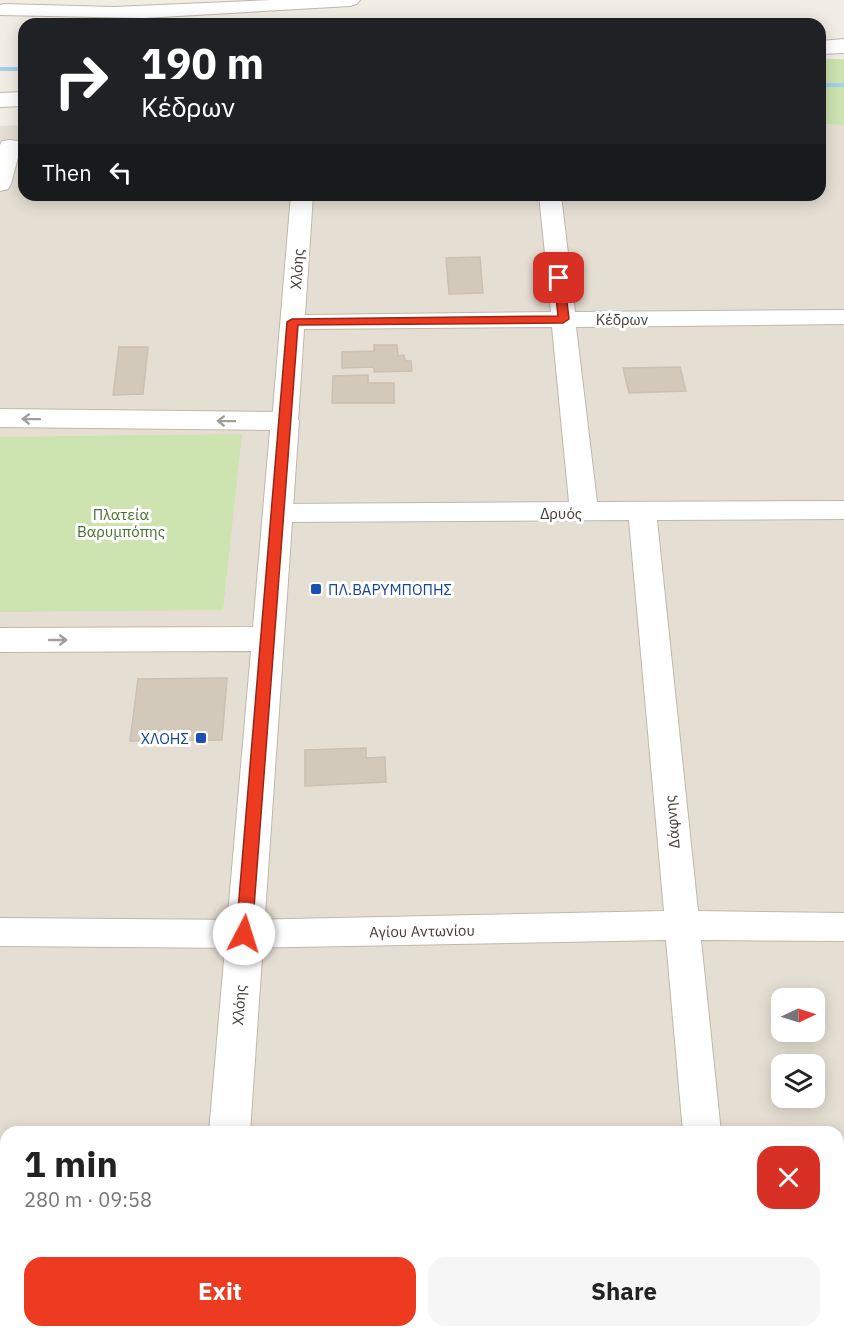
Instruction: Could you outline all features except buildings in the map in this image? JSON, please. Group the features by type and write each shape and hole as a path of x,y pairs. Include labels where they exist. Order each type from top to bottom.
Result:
{"street":[{"path":"4,10 111,13 211,11 350,0"},
{"path":"826,48 844,46"},
{"path":"0,100 18,99"},
{"path":"0,184 9,146"},
{"name":"Χλόης","path":"230,1126 302,201"},
{"path":"551,201 584,512"},
{"name":"Κέδρων","path":"292,322 844,317"},
{"path":"0,418 285,421"},
{"name":"Δρυός","path":"278,513 844,510"},
{"name":"Δάφνης","path":"642,512 701,1126"},
{"path":"0,640 267,639"},
{"name":"Αγίου Αντωνίου","path":"0,932 244,934 681,925 844,927"}],"shaded area":[{"path":"826,124 844,125 844,1126 0,1126 0,126 18,125 18,201 826,201"}],"green space":[{"path":"826,59 844,59 844,125 826,124"},
{"name":"Πλατεία Βαρυμπόπης","path":"242,434 223,610 0,612 0,437"}],"waterway":[{"path":"0,69 18,69"},
{"path":"826,85 844,85"}],"place":[{"name":"ΠΛ.ΒΑΡΥΜΠΟΠΗΣ","path":"316,589"},
{"name":"ΧΛΟΗΣ","path":"201,738"}],"route":[{"path":"244,934 292,322 563,319 559,278"}]}
